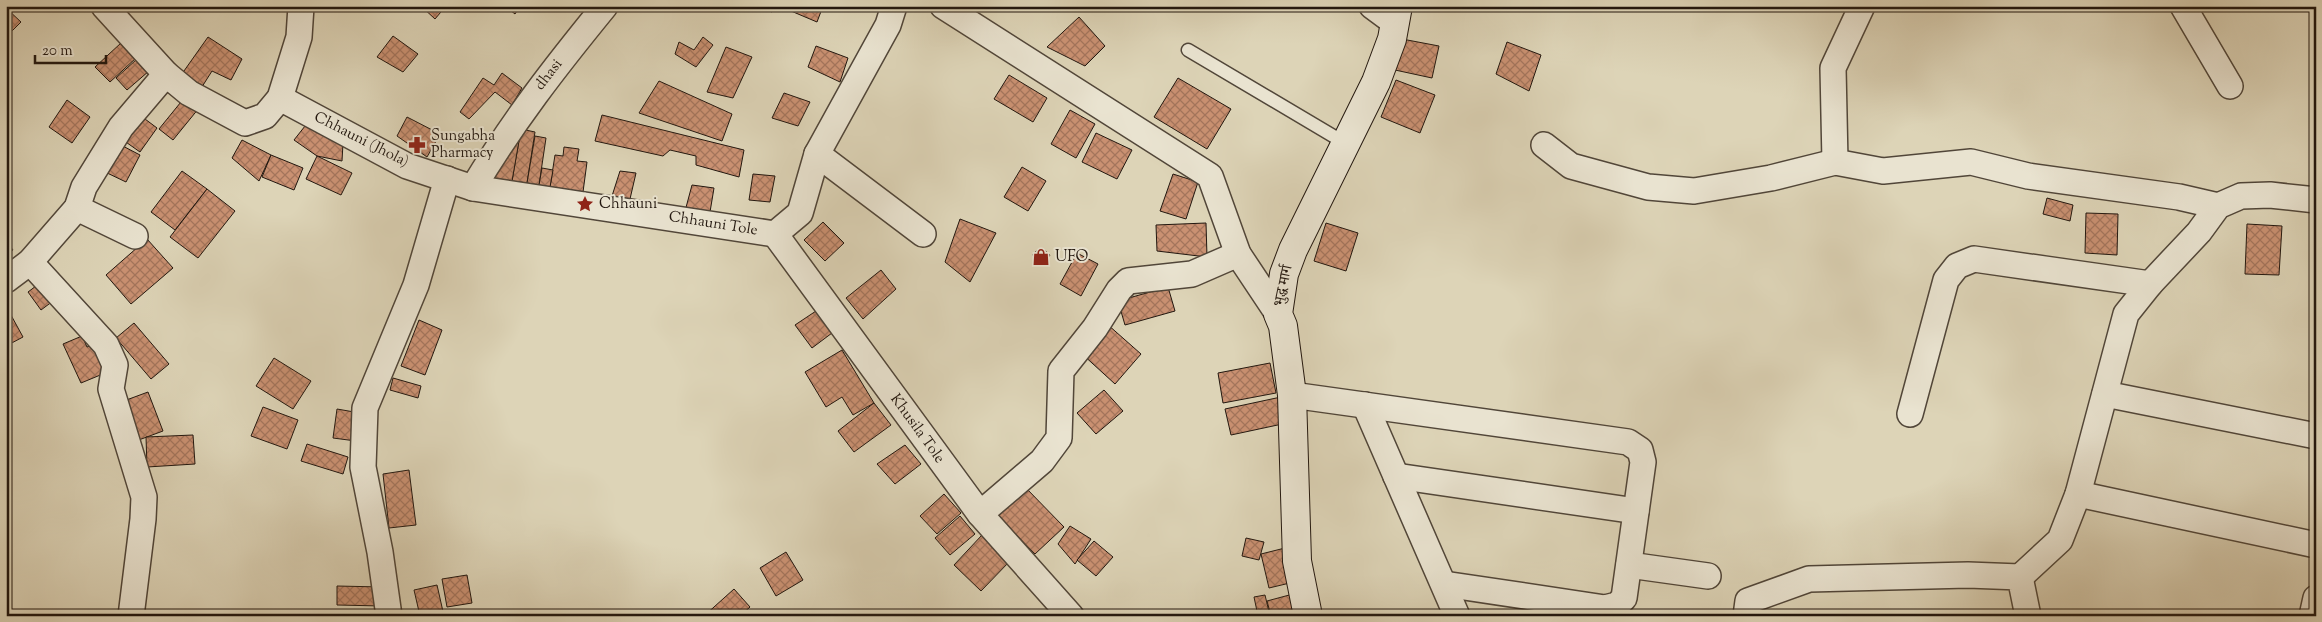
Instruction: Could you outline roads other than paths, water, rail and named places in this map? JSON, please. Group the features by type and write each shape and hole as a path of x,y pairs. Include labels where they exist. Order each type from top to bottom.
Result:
{"street":[{"path":"104,6 166,74 189,93 245,123 265,116 280,98 299,37 301,6"},
{"name":"dhasi","path":"473,188 498,147 544,80 605,6"},
{"path":"776,234 800,213 817,154 888,25 894,6"},
{"path":"943,6 1210,176 1238,254 1278,314"},
{"path":"1372,6 1397,14"},
{"path":"1835,162 1833,68 1862,6"},
{"path":"2183,6 2230,86"},
{"name":"भुद्ध मार्ग","path":"1308,616 1297,561 1292,395 1283,326 1278,314 1284,274 1293,250 1376,82 1392,39 1397,14"},
{"path":"6,280 30,262 77,208 84,187 121,127 166,74"},
{"name":"Chhauni (Jhola)","path":"280,98 407,166 473,188"},
{"path":"1544,145 1571,166 1648,187 1694,191 1771,178 1835,162 1883,171 1971,162 2028,176 2179,197 2218,206"},
{"path":"817,154 923,234"},
{"path":"389,616 380,552 363,467 366,408 416,285 447,179"},
{"name":"Chhauni Tole","path":"473,188 776,234"},
{"path":"1746,616 1748,601 1809,579 1968,575 2020,577 2060,540 2078,494 2126,314 2150,284 2198,232 2218,206 2241,196 2270,195 2316,200"},
{"path":"77,208 135,236"},
{"name":"Khusila Tole","path":"776,234 980,514 1071,616"},
{"path":"980,514 1042,461 1059,438 1061,371 1095,328 1119,290 1128,282 1192,274 1238,254"},
{"path":"1910,414 1946,280 1957,266 1974,259 2150,284"},
{"path":"30,262 106,345 115,365 112,389 144,497 131,616"},
{"path":"2105,394 2316,436"},
{"path":"1292,395 1628,442 1640,450 1643,462 1629,565 1624,598 1617,605 1605,608 1444,584"},
{"path":"1365,405 1457,616"},
{"path":"1396,476 1636,511"},
{"path":"2078,494 2316,545"},
{"path":"1629,565 1708,576"},
{"path":"2020,577 2028,616"},
{"path":"2312,616 2316,598"}],"lane":[{"path":"1188,50 1346,143"}],"place":[{"name":"Sungabha Pharmacy","path":"417,145"},
{"name":"Chhauni","path":"585,204"},
{"name":"UFO","path":"1041,257"}]}
